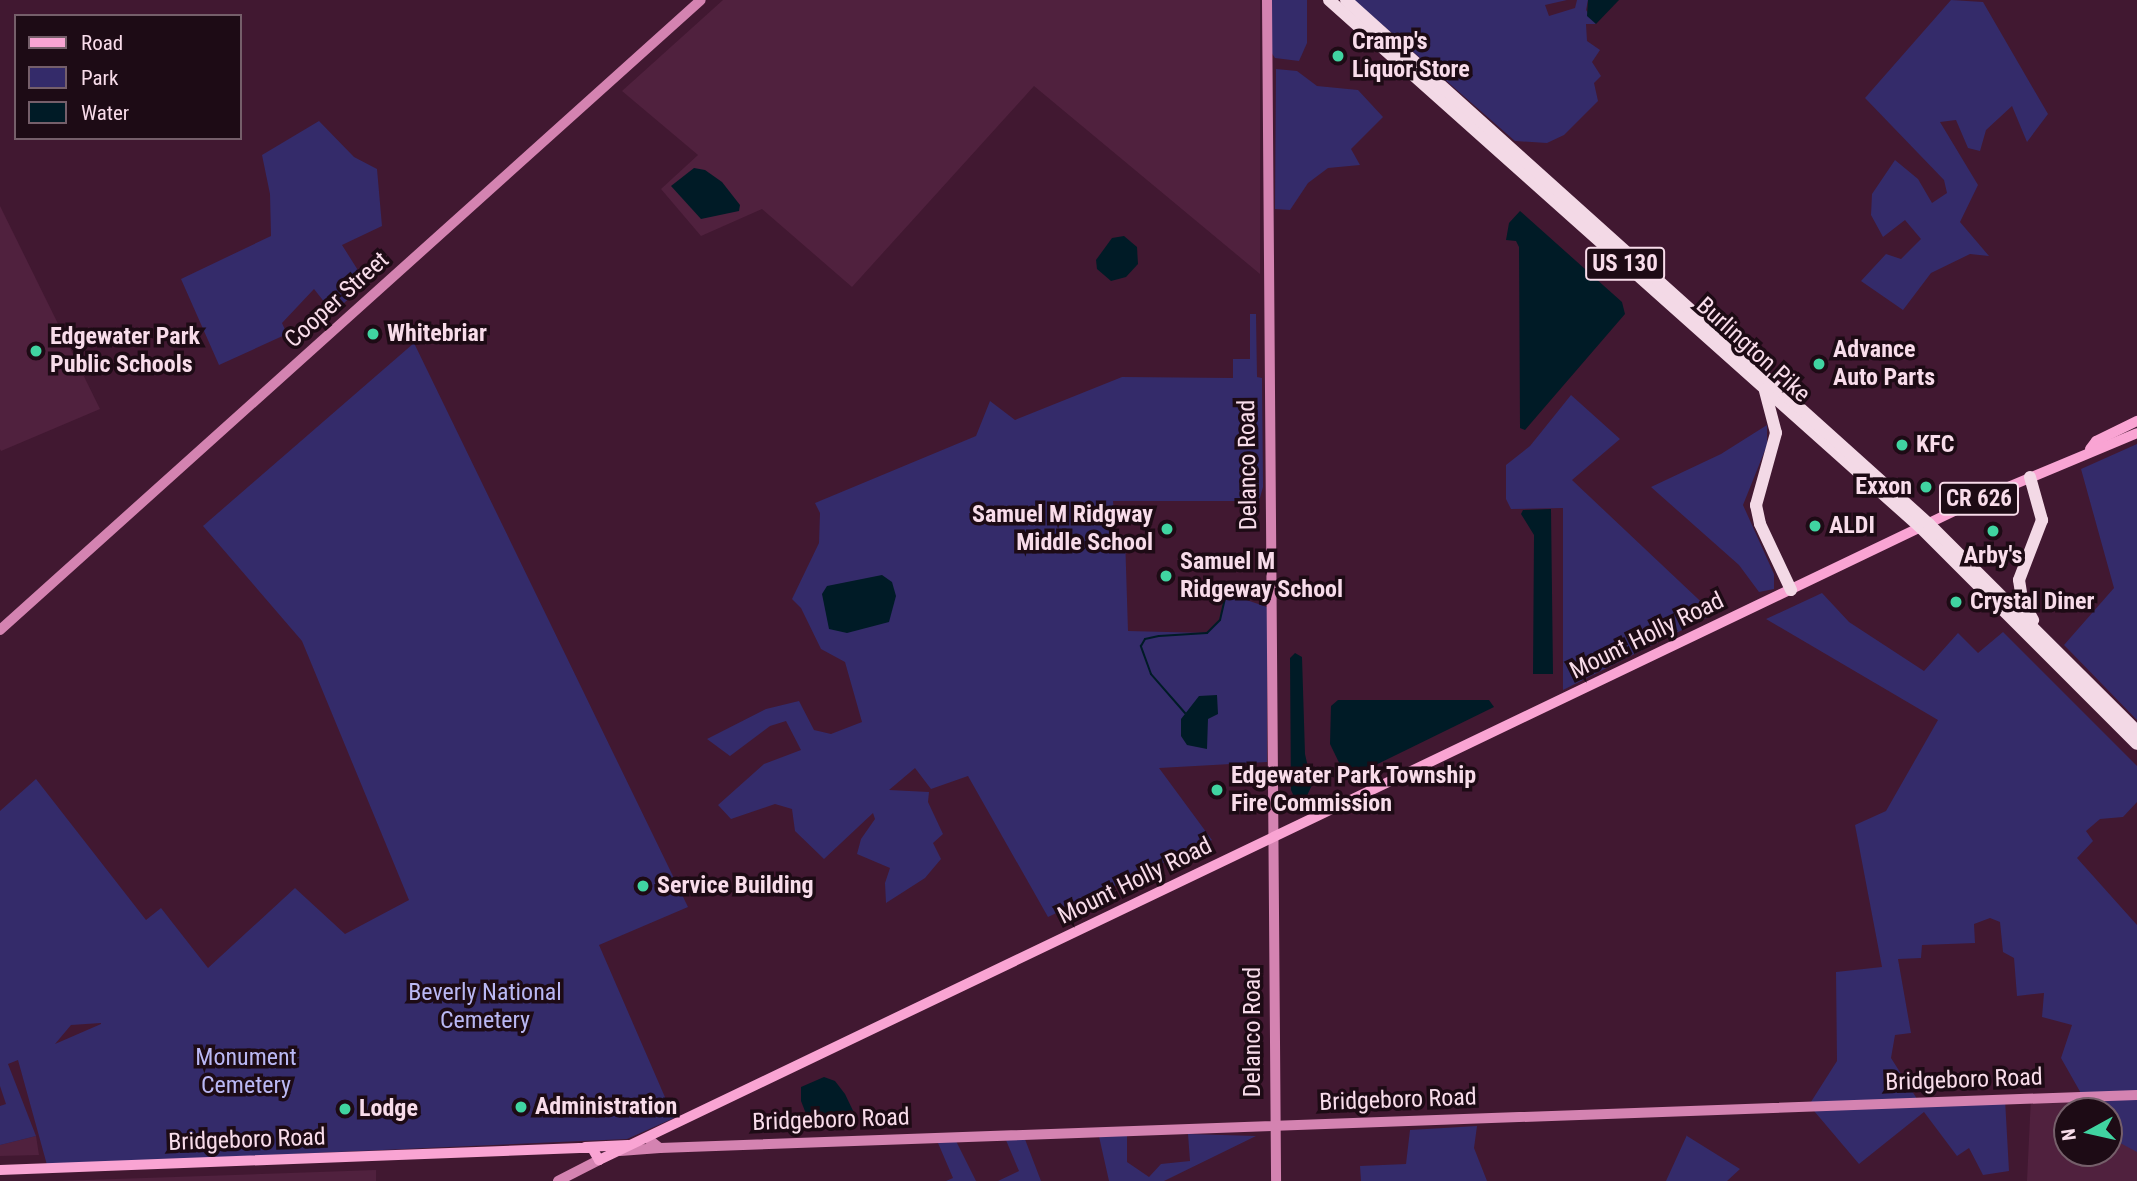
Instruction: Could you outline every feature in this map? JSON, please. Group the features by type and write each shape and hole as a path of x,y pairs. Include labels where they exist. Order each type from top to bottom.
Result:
{"highway":[{"name":"Burlington Pike","path":"1329,0 1763,387 1925,526 2137,744"},
{"name":"Burlington Pike","path":"1346,0 1925,526 2039,633 2137,731"},
{"path":"1763,387 1776,433 1757,495 1757,514 1791,590"},
{"path":"2030,477 2042,520 2019,580 2022,600 2039,633"}],"main road":[{"name":"CR 626","path":"1925,526 2090,449 2096,441 2137,421"},
{"name":"CR 626","path":"2090,449 2100,450 2137,433"},
{"name":"Mount Holly Road","path":"599,1160 1925,526"},
{"name":"Bridgeboro Road","path":"0,1170 635,1144"},
{"path":"580,1148 592,1149 599,1160"}],"street":[{"name":"Cooper Street","path":"0,630 701,0"},
{"name":"Delanco Road","path":"1267,0 1276,1181"},
{"name":"Bridgeboro Road","path":"619,1151 2137,1095"},
{"path":"647,1138 660,1148"},
{"name":"Mount Holly Road","path":"558,1181 599,1160"}],"shaded area":[{"path":"723,0 1260,0 1260,274 1034,86 852,287 762,209 701,236 661,189 698,155 622,91"},
{"name":"Edgewater Park Public Schools","path":"0,206 100,409 1,451 0,449"},
{"path":"2137,1094 2137,1181 2027,1181 2031,1097"},
{"path":"36,1136 39,1155 0,1156 0,1145"},
{"path":"376,1170 376,1181 56,1181"}],"green space":[{"path":"1271,0 1307,0 1307,43 1299,61 1275,58 1271,52"},
{"path":"1354,0 1567,0 1545,5 1549,16 1575,8 1577,0 1588,0 1586,10 1596,24 1586,24 1587,41 1600,50 1592,62 1601,76 1594,83 1598,101 1564,135 1547,143 1515,141"},
{"path":"1951,0 1983,2 2048,114 2027,142 2012,106 1986,130 1980,151 1968,148 1956,120 1940,122 1978,185 1960,222 1989,256 1970,254 1931,273 1903,310 1861,281 1886,254 1901,259 1921,239 1905,220 1883,237 1871,215 1872,194 1895,160 1918,179 1932,203 1947,193 1944,180 1865,98"},
{"path":"1276,69 1297,71 1317,86 1358,90 1383,117 1351,149 1360,165 1328,168 1308,183 1290,210 1275,209"},
{"path":"319,121 354,157 377,169 382,226 342,245 366,283 333,313 314,289 282,323 287,334 219,365 181,279 271,236 270,194 262,155"},
{"path":"1250,314 1256,314 1257,377 1262,378 1263,487 1259,501 1113,501 1116,534 1125,536 1128,631 1207,633 1220,620 1226,593 1267,607 1267,762 1159,768 1212,840 1048,917 968,776 931,789 915,768 889,790 929,792 928,802 943,834 933,843 941,859 925,878 886,903 885,883 890,868 857,854 861,839 875,819 873,813 824,859 795,831 792,809 775,804 731,819 718,805 764,764 801,750 786,721 770,726 730,756 707,739 766,709 799,701 814,730 831,734 862,722 845,662 821,649 801,608 792,599 819,543 820,513 815,503 976,436 990,401 1015,420 1122,377 1233,378 1233,359 1250,359"},
{"name":"Beverly National Cemetery","path":"414,343 688,907 599,945 674,1118 627,1139 47,1165 18,1060 8,1064 36,1136 0,1145 0,1106 6,1104 0,1086 0,811 36,779 146,920 161,908 208,968 295,888 345,934 409,900 302,641 203,526","holes":["101,1024 55,1044 71,1025"]},
{"path":"1571,395 1620,439 1572,480 1714,614 1563,690 1563,508 1511,509 1506,499 1506,465 1530,446"},
{"path":"1767,425 1767,445 1743,505 1774,574 1774,589 1759,592 1739,565 1651,487 1721,454"},
{"path":"2137,444 2137,720 2064,645 2114,588 2081,469"},
{"path":"1822,593 1849,622 1924,671 1958,633 1978,653 2003,632 2137,766 2137,802 2123,817 2100,819 2086,831 2093,841 2077,858 2137,925 2137,1152 2123,1144 2123,1097 2083,1097 2061,1058 2072,1025 2042,1017 2044,993 2017,996 2014,958 2003,952 2000,922 1990,918 1974,924 1975,943 1922,945 1921,958 1898,959 1911,1033 1895,1035 1891,1058 1919,1102 2005,1099 2009,1171 1983,1175 1969,1148 1957,1156 1924,1112 1859,1164 1809,1105 1837,1061 1836,972 1882,967 1855,825 1886,811 1938,720 1766,619"},
{"path":"1477,1126 1474,1148 1487,1181 1361,1181 1360,1166 1406,1164 1410,1130"},
{"path":"1127,1129 1127,1162 1149,1177 1161,1164 1190,1161 1188,1134 1256,1136 1164,1181 1109,1181 1098,1132"},
{"path":"1003,1133 1023,1134 1041,1181 998,1181 1019,1171"},
{"path":"953,1135 976,1181 946,1181 953,1178 935,1136"},
{"path":"1687,1135 1740,1169 1727,1181 1666,1181"}],"water":[{"path":"1588,0 1619,0 1596,24 1587,16"},
{"path":"694,168 705,170 722,182 740,205 739,211 701,219 671,186"},
{"path":"1520,211 1622,302 1625,314 1525,430 1520,428 1519,247 1516,241 1506,240 1509,223"},
{"path":"1124,236 1137,247 1138,264 1126,277 1111,281 1097,269 1096,260 1112,238"},
{"path":"1551,509 1553,674 1533,674 1534,535 1521,514 1523,510"},
{"path":"882,575 892,582 896,596 889,622 847,633 829,629 822,594 827,586"},
{"path":"1295,653 1302,657 1305,754 1312,785 1305,800 1297,803 1291,790 1290,658"},
{"path":"1217,695 1218,714 1208,719 1207,749 1187,745 1181,736 1181,719 1199,696"},
{"path":"1338,700 1489,700 1494,707 1347,779 1330,744 1331,706"},
{"path":"824,1077 835,1081 845,1094 857,1119 854,1127 824,1129 810,1124 801,1101 801,1087"}],"waterway":[{"path":"1185,713 1151,674 1141,646 1145,639 1159,636 1207,633 1220,620 1226,593"}],"place":[{"name":"Cramp's Liquor Store","path":"1338,56"},
{"name":"Whitebriar","path":"373,334"},
{"name":"Edgewater Park Public Schools","path":"36,351"},
{"name":"Advance Auto Parts","path":"1819,364"},
{"name":"KFC","path":"1902,445"},
{"name":"Exxon","path":"1926,487"},
{"name":"ALDI","path":"1815,526"},
{"name":"Samuel M Ridgway Middle School","path":"1167,529"},
{"name":"Arby's","path":"1993,531"},
{"name":"Samuel M Ridgeway School","path":"1166,576"},
{"name":"Crystal Diner","path":"1956,602"},
{"name":"Edgewater Park Township Fire Commission","path":"1217,790"},
{"name":"Service Building","path":"643,886"},
{"name":"Administration","path":"521,1107"},
{"name":"Lodge","path":"345,1109"}],"park label":[{"name":"Monument Cemetery","path":"246,1072"}]}
